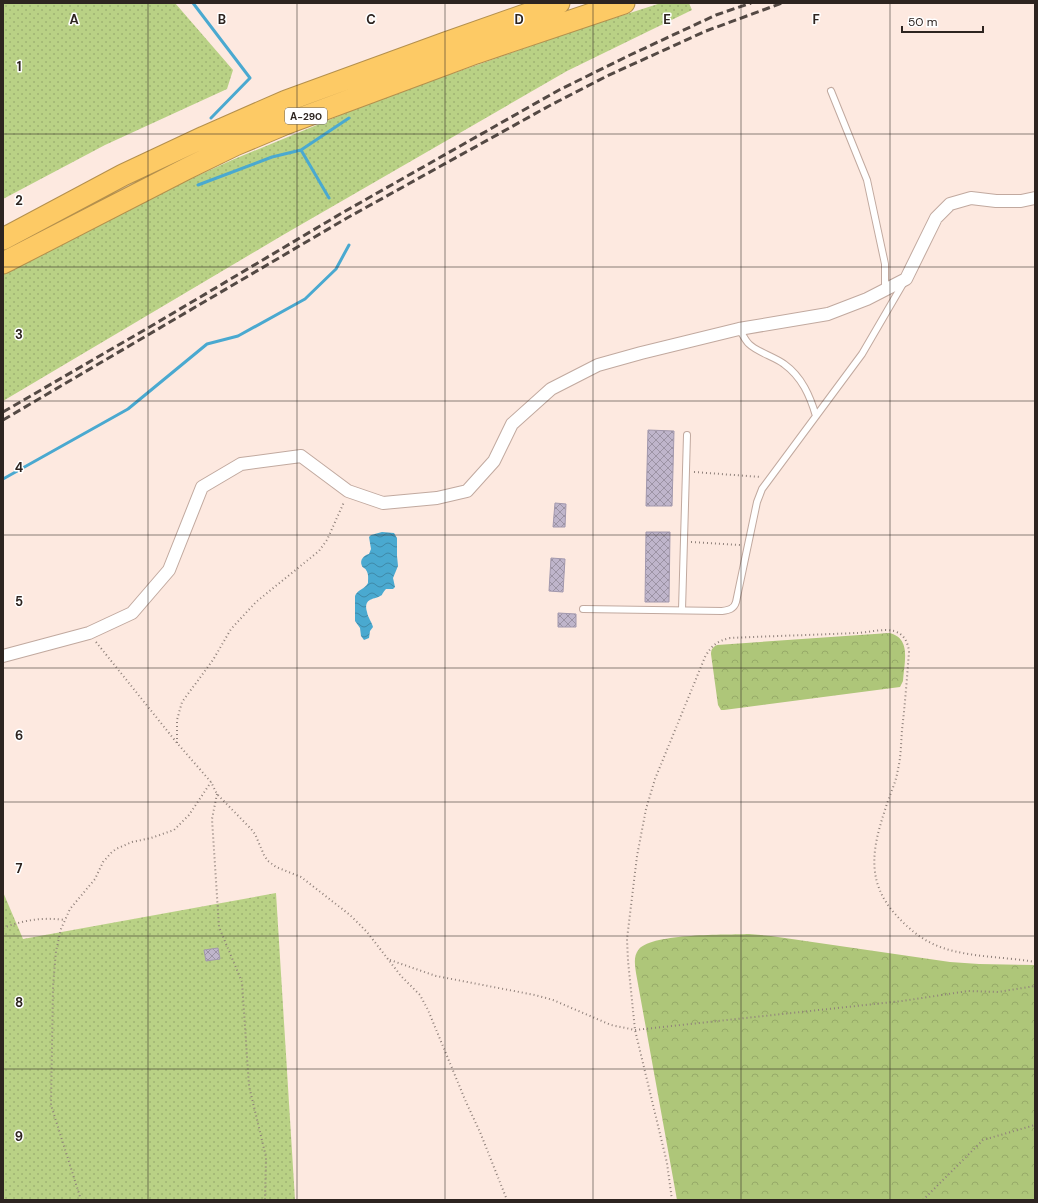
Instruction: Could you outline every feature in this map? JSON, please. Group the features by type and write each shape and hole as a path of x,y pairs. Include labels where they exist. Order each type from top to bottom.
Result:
{"highway":[{"name":"А-290","path":"3,239 123,175 286,101 430,48 559,3"},
{"name":"А-290","path":"3,263 186,170 285,124 476,53 624,3"}],"street":[{"path":"3,656 89,633 132,613 169,570 202,487 240,464 301,456 348,491 383,503 437,498 466,491 494,461 512,424 551,389 598,365 739,329 828,314 867,299 906,279 936,218 950,204 971,198 996,201 1021,201 1035,198"}],"lane":[{"path":"831,91 867,180 886,264 885,290"},
{"path":"583,609 722,611 733,608 736,602 757,502 762,489 862,354 906,279"},
{"path":"739,329 749,344 785,364 795,374 804,385 809,395 816,416"},
{"path":"682,610 687,435"}],"path":[{"path":"686,472 770,478"},
{"path":"178,743 177,720 182,702 217,653 231,629 256,602 319,551 328,540 348,491"},
{"path":"684,541 748,545"},
{"path":"672,1200 667,1162 635,1030 627,939 637,856 646,809 662,760 705,657 711,647 717,642 730,638 856,634 888,630 896,631 903,636 907,643 909,652 900,759 897,777 876,843 874,872 878,890 890,908 902,921 914,932 932,943 963,952 1035,962"},
{"path":"89,633 211,782 217,794 255,834 264,856 268,861 276,867 301,877 350,916 367,932 401,976 420,995 425,1002 507,1200"},
{"path":"81,1200 51,1105 53,986 56,951 61,929 70,909 95,878 103,862 111,853 116,849 132,842 151,838 174,830 189,815 211,782"},
{"path":"217,794 212,819 219,927 242,982 249,1086 266,1157 265,1200"},
{"path":"3,928 34,919 52,918 65,920"},
{"path":"388,960 436,976 547,998 572,1007 611,1025 635,1030 902,1001 968,991 998,992 1035,986"},
{"path":"923,1200 983,1140 1035,1125"}],"green space":[{"path":"3,3 175,3 233,70 227,89 105,145 3,199"},
{"path":"661,3 689,3 692,10 567,71 283,235 3,401 3,269 97,222 232,160 382,98 580,29"},
{"path":"889,633 901,640 904,645 905,659 903,681 900,687 724,710 721,710 718,705 711,654 712,648 717,645"},
{"path":"3,892 23,939 276,893 295,1200 3,1200"},
{"path":"749,934 950,962 1035,965 1035,1200 677,1200 636,973 636,955 639,949 647,944 674,937"}],"water":[{"path":"382,532 394,533 397,538 398,566 393,578 395,587 393,589 386,589 379,597 368,601 366,607 373,627 370,631 369,638 364,640 361,636 360,628 355,621 355,596 357,592 368,583 368,573 362,566 361,562 365,555 369,554 371,549 369,537"}],"building":[{"path":"648,430 674,431 672,506 646,506"},
{"path":"555,503 566,504 565,527 553,527"},
{"path":"646,532 670,532 669,602 645,602"},
{"path":"551,558 565,559 563,592 549,591"},
{"path":"558,613 576,614 576,627 558,627"},
{"path":"218,948 220,959 206,961 204,950"}],"waterway":[{"path":"193,3 250,78 211,118"},
{"path":"198,185 272,157 301,150 349,118"},
{"path":"301,150 329,198"},
{"path":"3,479 128,409 207,344 238,336 305,299 336,269 349,245"}],"railway":[{"path":"3,412 342,213 559,90 716,15 751,3"},
{"path":"3,420 347,218 549,106 607,76 706,31 782,3"}]}
